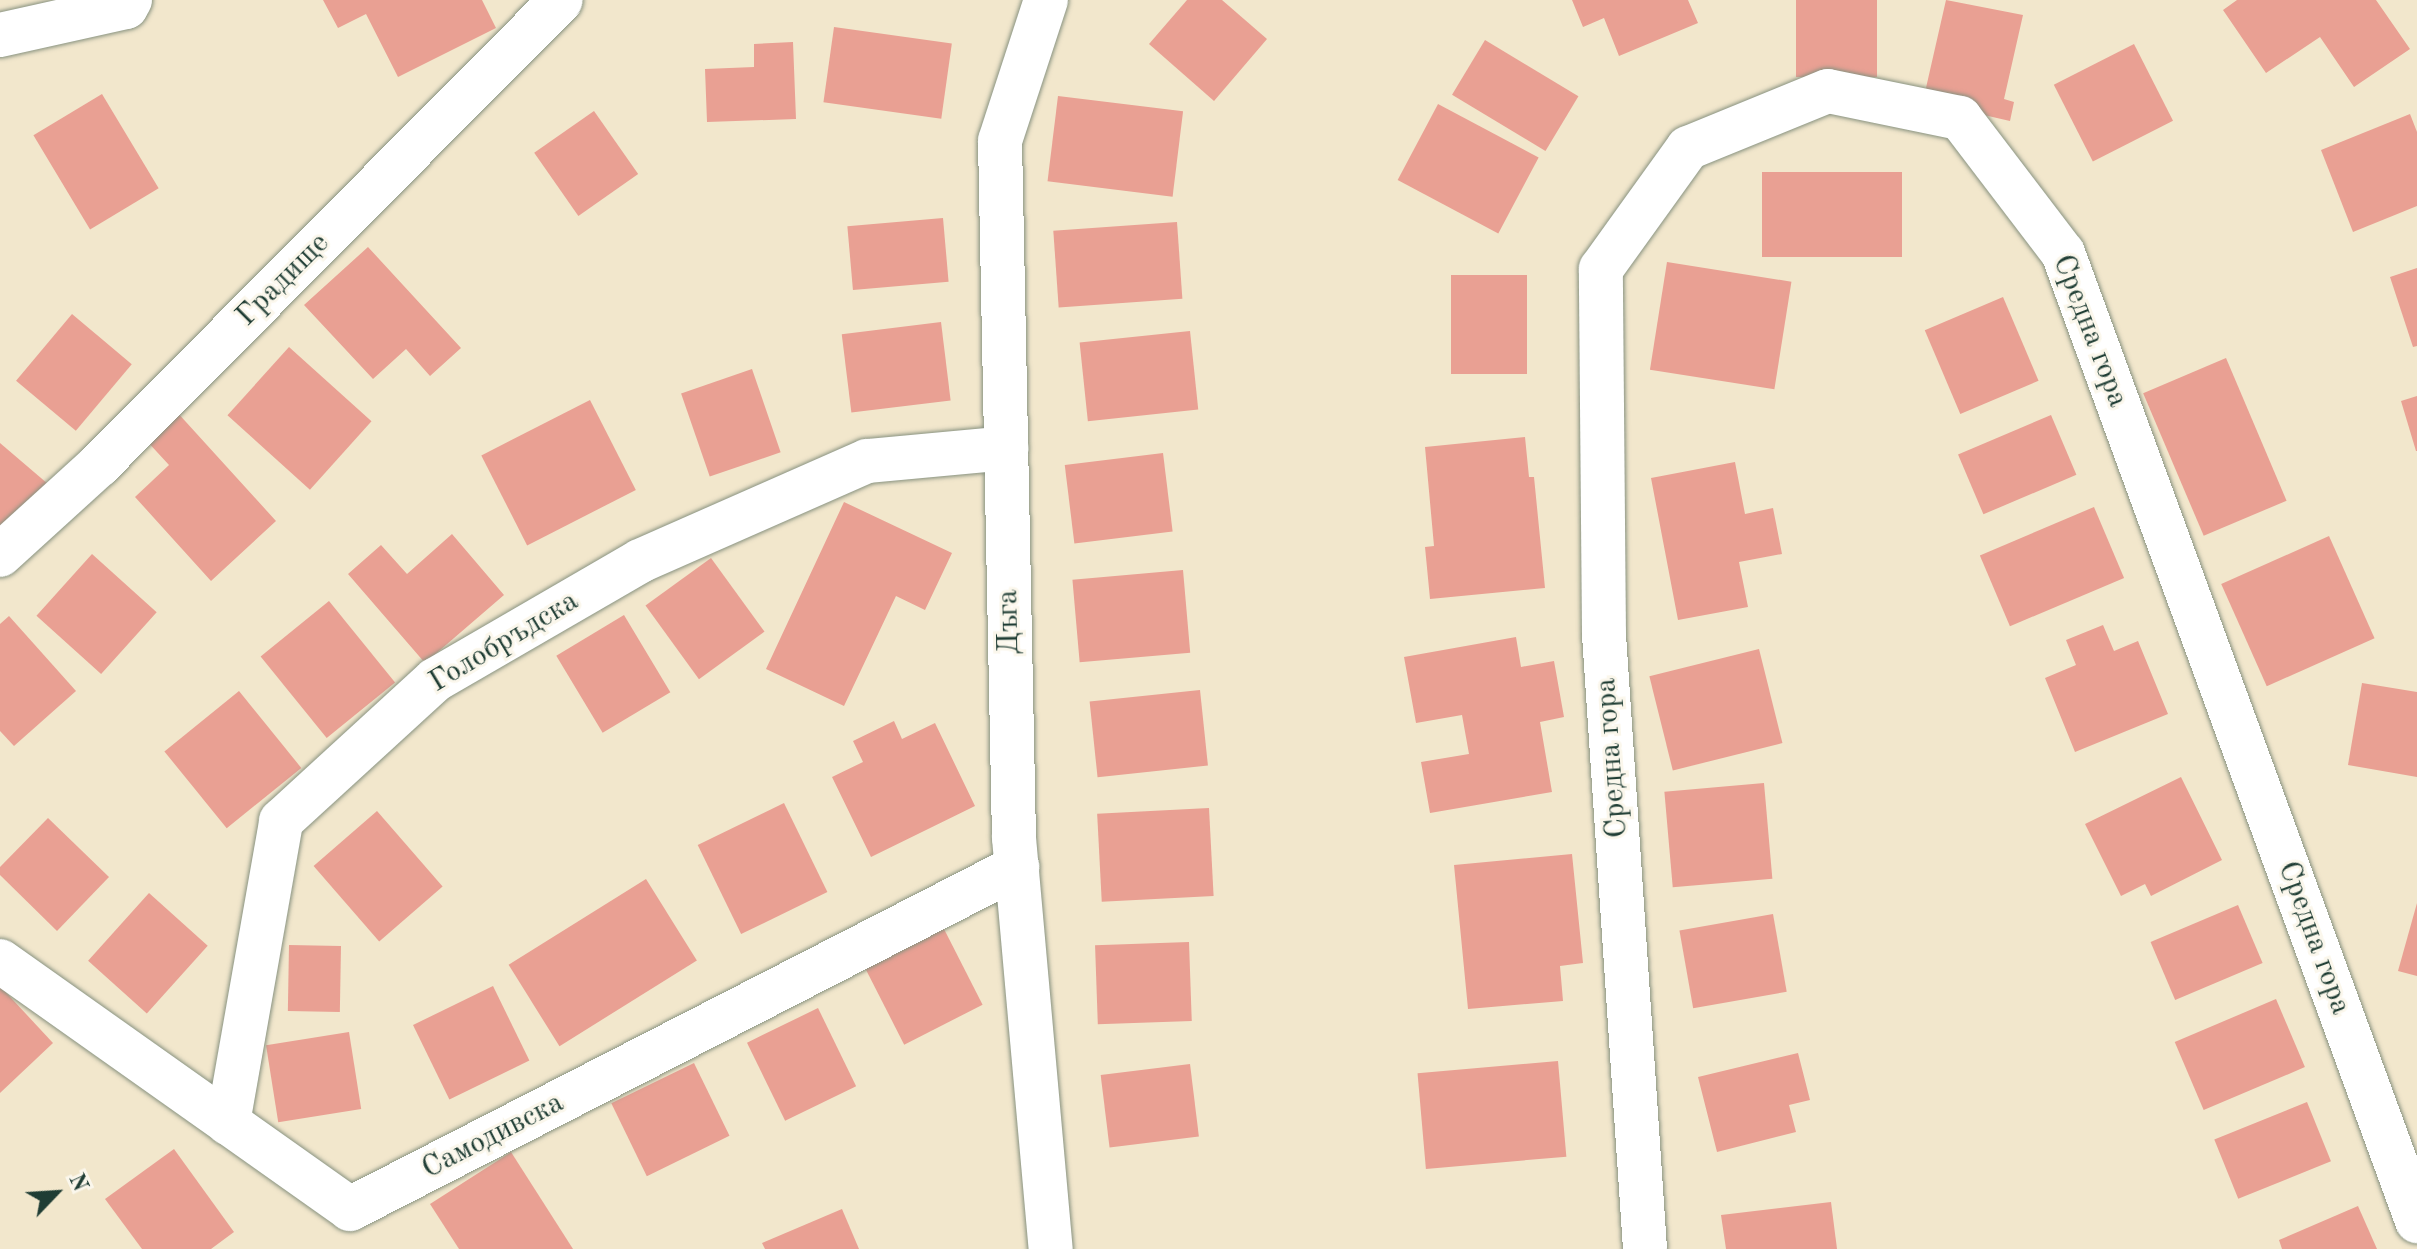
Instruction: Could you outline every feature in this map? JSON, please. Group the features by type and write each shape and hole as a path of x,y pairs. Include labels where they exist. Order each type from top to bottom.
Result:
{"street":[{"path":"0,35 126,7 130,0"},
{"name":"Градище","path":"0,555 99,465 561,0"},
{"name":"Дъга","path":"1046,0 1000,141 1017,867 1051,1249"},
{"name":"Средна гора","path":"1645,1249 1604,635 1601,269 1688,148 1828,91 1960,118 2063,253 2417,1221"},
{"name":"Голобръдска","path":"228,1123 281,821 435,680 640,561 867,461 1006,448"},
{"name":"Самодивска","path":"0,961 350,1209 1017,867"}],"building":[{"path":"323,0 482,0 496,28 398,77 366,14 338,28"},
{"path":"1187,0 1222,0 1267,39 1214,101 1149,44"},
{"path":"1572,0 1688,0 1698,23 1619,56 1604,18 1583,27"},
{"path":"1796,0 1877,0 1877,77 1796,77"},
{"path":"1946,0 2023,15 2004,99 2014,102 2010,121 1923,101"},
{"path":"2237,0 2376,0 2410,49 2354,87 2320,37 2266,73 2223,10"},
{"path":"834,27 952,44 941,119 823,102"},
{"path":"1485,40 1578,96 1545,151 1452,95"},
{"path":"793,42 796,119 707,122 705,69 754,67 754,44"},
{"path":"2134,44 2173,121 2093,161 2054,85"},
{"path":"102,94 159,188 90,229 33,135"},
{"path":"1058,96 1183,111 1173,197 1048,181"},
{"path":"1438,104 1539,158 1498,233 1398,180"},
{"path":"594,111 638,174 578,216 534,153"},
{"path":"2410,114 2417,132 2417,206 2353,232 2321,150"},
{"path":"1762,172 1902,172 1902,257 1762,257"},
{"path":"943,218 949,282 853,290 847,226"},
{"path":"1177,222 1182,299 1059,307 1053,231"},
{"path":"368,247 461,348 430,376 406,349 373,379 304,305"},
{"path":"1667,262 1791,282 1774,389 1650,370"},
{"path":"2417,268 2417,346 2413,347 2390,277"},
{"path":"1451,275 1527,275 1527,374 1451,374"},
{"path":"2003,297 2039,381 1960,414 1925,330"},
{"path":"72,314 132,364 76,431 16,381"},
{"path":"941,322 951,400 851,413 842,334"},
{"path":"1190,331 1198,410 1088,421 1080,343"},
{"path":"289,347 371,421 310,490 227,415"},
{"path":"2226,358 2287,501 2204,536 2143,393"},
{"path":"752,369 781,452 710,477 681,393"},
{"path":"2417,396 2417,451 2416,451 2401,401"},
{"path":"590,400 636,490 527,545 481,455"},
{"path":"176,411 276,521 211,581 135,497 169,465 145,439"},
{"path":"2051,415 2076,475 1983,514 1958,454"},
{"path":"1525,437 1529,477 1534,477 1545,588 1430,599 1425,547 1434,546 1425,447"},
{"path":"0,443 48,484 0,542"},
{"path":"1163,453 1173,531 1074,543 1065,465"},
{"path":"1735,462 1745,514 1773,508 1782,554 1739,562 1748,607 1678,620 1651,478"},
{"path":"844,502 952,553 925,610 896,596 844,706 766,669"},
{"path":"2094,507 2124,578 2010,626 1980,555"},
{"path":"452,534 504,595 425,663 348,574 381,545 407,574"},
{"path":"2329,536 2375,638 2267,686 2221,584"},
{"path":"92,554 157,612 101,674 36,616"},
{"path":"711,558 764,632 699,679 645,606"},
{"path":"1183,570 1190,653 1080,662 1072,580"},
{"path":"329,601 395,683 327,738 261,656"},
{"path":"624,615 670,692 603,733 556,656"},
{"path":"9,616 76,691 14,746 0,731 0,624"},
{"path":"2103,625 2114,651 2138,641 2168,714 2075,752 2045,678 2076,665 2066,640"},
{"path":"1516,637 1521,667 1554,661 1564,717 1540,722 1552,792 1430,813 1421,762 1469,754 1462,715 1416,723 1404,657"},
{"path":"1759,649 1782,743 1673,770 1649,676"},
{"path":"2362,683 2417,692 2417,777 2348,765"},
{"path":"1200,690 1208,766 1098,777 1090,702"},
{"path":"239,691 301,768 227,828 164,751"},
{"path":"894,721 902,739 935,723 975,806 871,857 832,777 863,762 853,741"},
{"path":"2181,777 2222,860 2151,896 2145,884 2121,896 2085,824"},
{"path":"1764,783 1772,879 1673,887 1664,792"},
{"path":"784,803 827,892 741,934 698,845"},
{"path":"1209,808 1214,896 1102,902 1097,814"},
{"path":"377,811 443,886 379,942 314,866"},
{"path":"48,818 109,877 57,931 0,875 0,867"},
{"path":"1572,854 1583,963 1560,966 1563,1001 1468,1009 1454,865"},
{"path":"646,879 697,960 559,1046 509,965"},
{"path":"149,893 208,946 147,1013 88,961"},
{"path":"2417,903 2417,976 2398,971"},
{"path":"2238,905 2263,963 2175,1000 2151,942"},
{"path":"1773,914 1787,992 1693,1008 1679,930"},
{"path":"944,929 983,1005 904,1045 866,969"},
{"path":"1189,942 1192,1021 1098,1024 1095,945"},
{"path":"289,945 341,946 340,1012 288,1011"},
{"path":"0,986 53,1043 0,1093"},
{"path":"493,986 529,1061 449,1100 413,1025"},
{"path":"2276,999 2305,1067 2204,1110 2175,1042"},
{"path":"818,1008 856,1086 785,1121 747,1043"},
{"path":"349,1032 361,1109 278,1122 266,1045"},
{"path":"1798,1053 1810,1100 1789,1105 1796,1132 1717,1152 1698,1077"},
{"path":"1558,1061 1566,1157 1426,1169 1418,1073"},
{"path":"694,1063 730,1136 647,1176 611,1103"},
{"path":"1190,1064 1199,1136 1110,1147 1101,1075"},
{"path":"2307,1102 2331,1161 2238,1199 2214,1139"},
{"path":"174,1149 234,1232 211,1249 142,1249 105,1199"},
{"path":"511,1152 573,1249 459,1249 430,1204"},
{"path":"1831,1202 1837,1249 1726,1249 1721,1215"},
{"path":"2358,1206 2377,1249 2282,1249 2279,1240"},
{"path":"842,1209 859,1249 765,1249 762,1243"}]}
